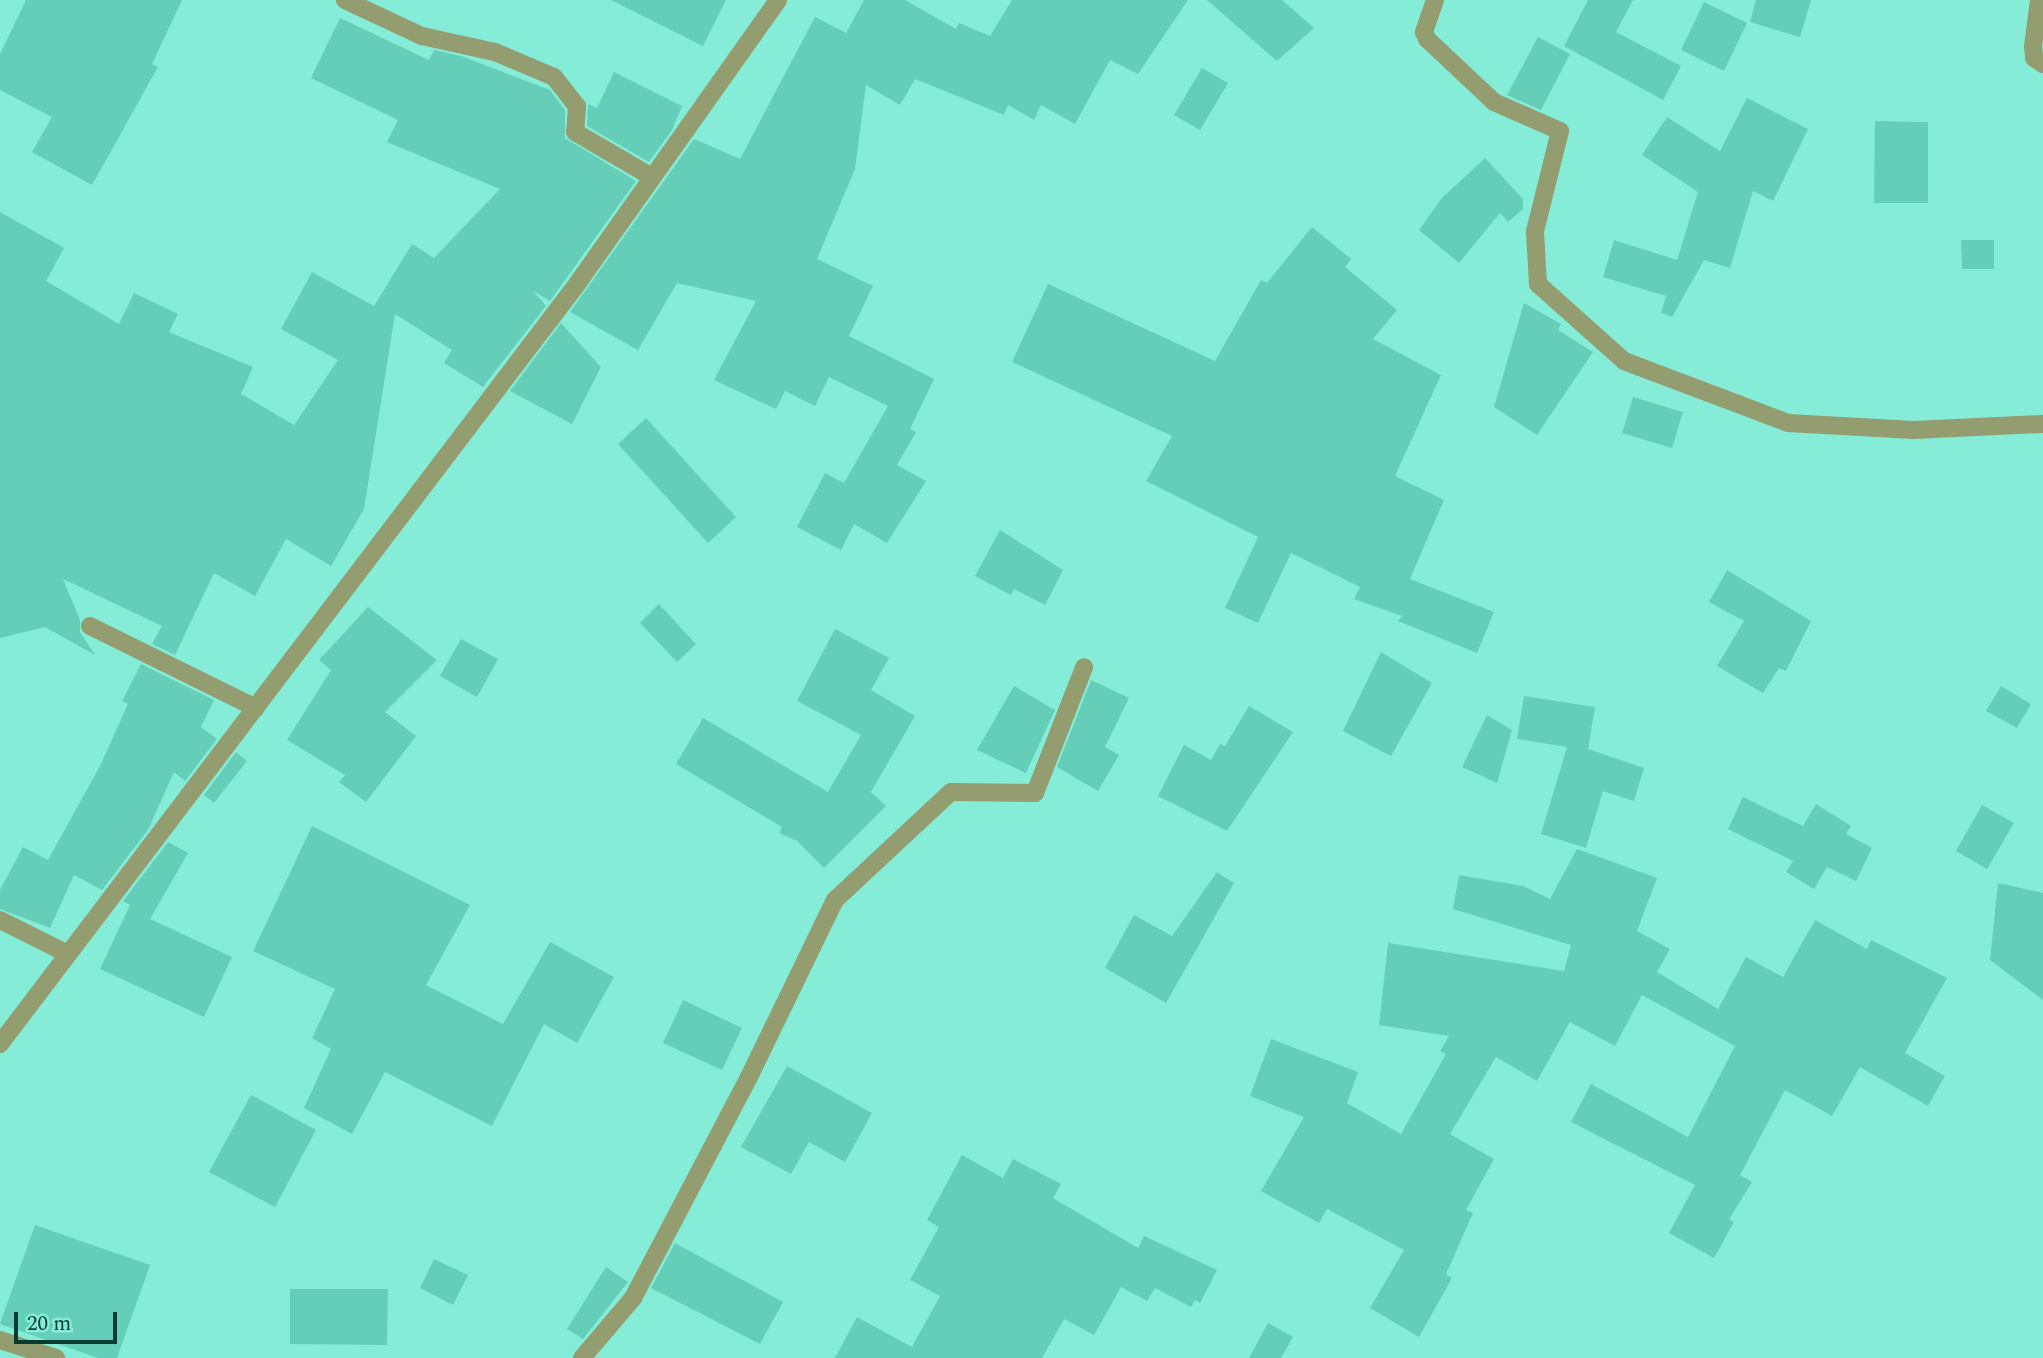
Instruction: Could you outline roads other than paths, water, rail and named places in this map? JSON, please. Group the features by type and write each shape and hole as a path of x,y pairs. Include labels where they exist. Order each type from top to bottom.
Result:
{"street":[{"path":"345,0 422,36 495,52 554,77 577,106 575,132 652,177"},
{"path":"0,1044 256,708 652,177 778,0"},
{"path":"1434,0 1424,32 1427,39 1494,102 1560,131 1535,231 1538,285 1624,361 1788,423 1914,430 2043,424"},
{"path":"2039,0 2033,46 2034,58 2043,64"},
{"path":"90,626 256,708"},
{"path":"582,1358 633,1298 743,1088 835,900 951,792 1035,793 1084,667"},
{"path":"0,920 68,954"},
{"path":"0,1340 55,1358"}]}
